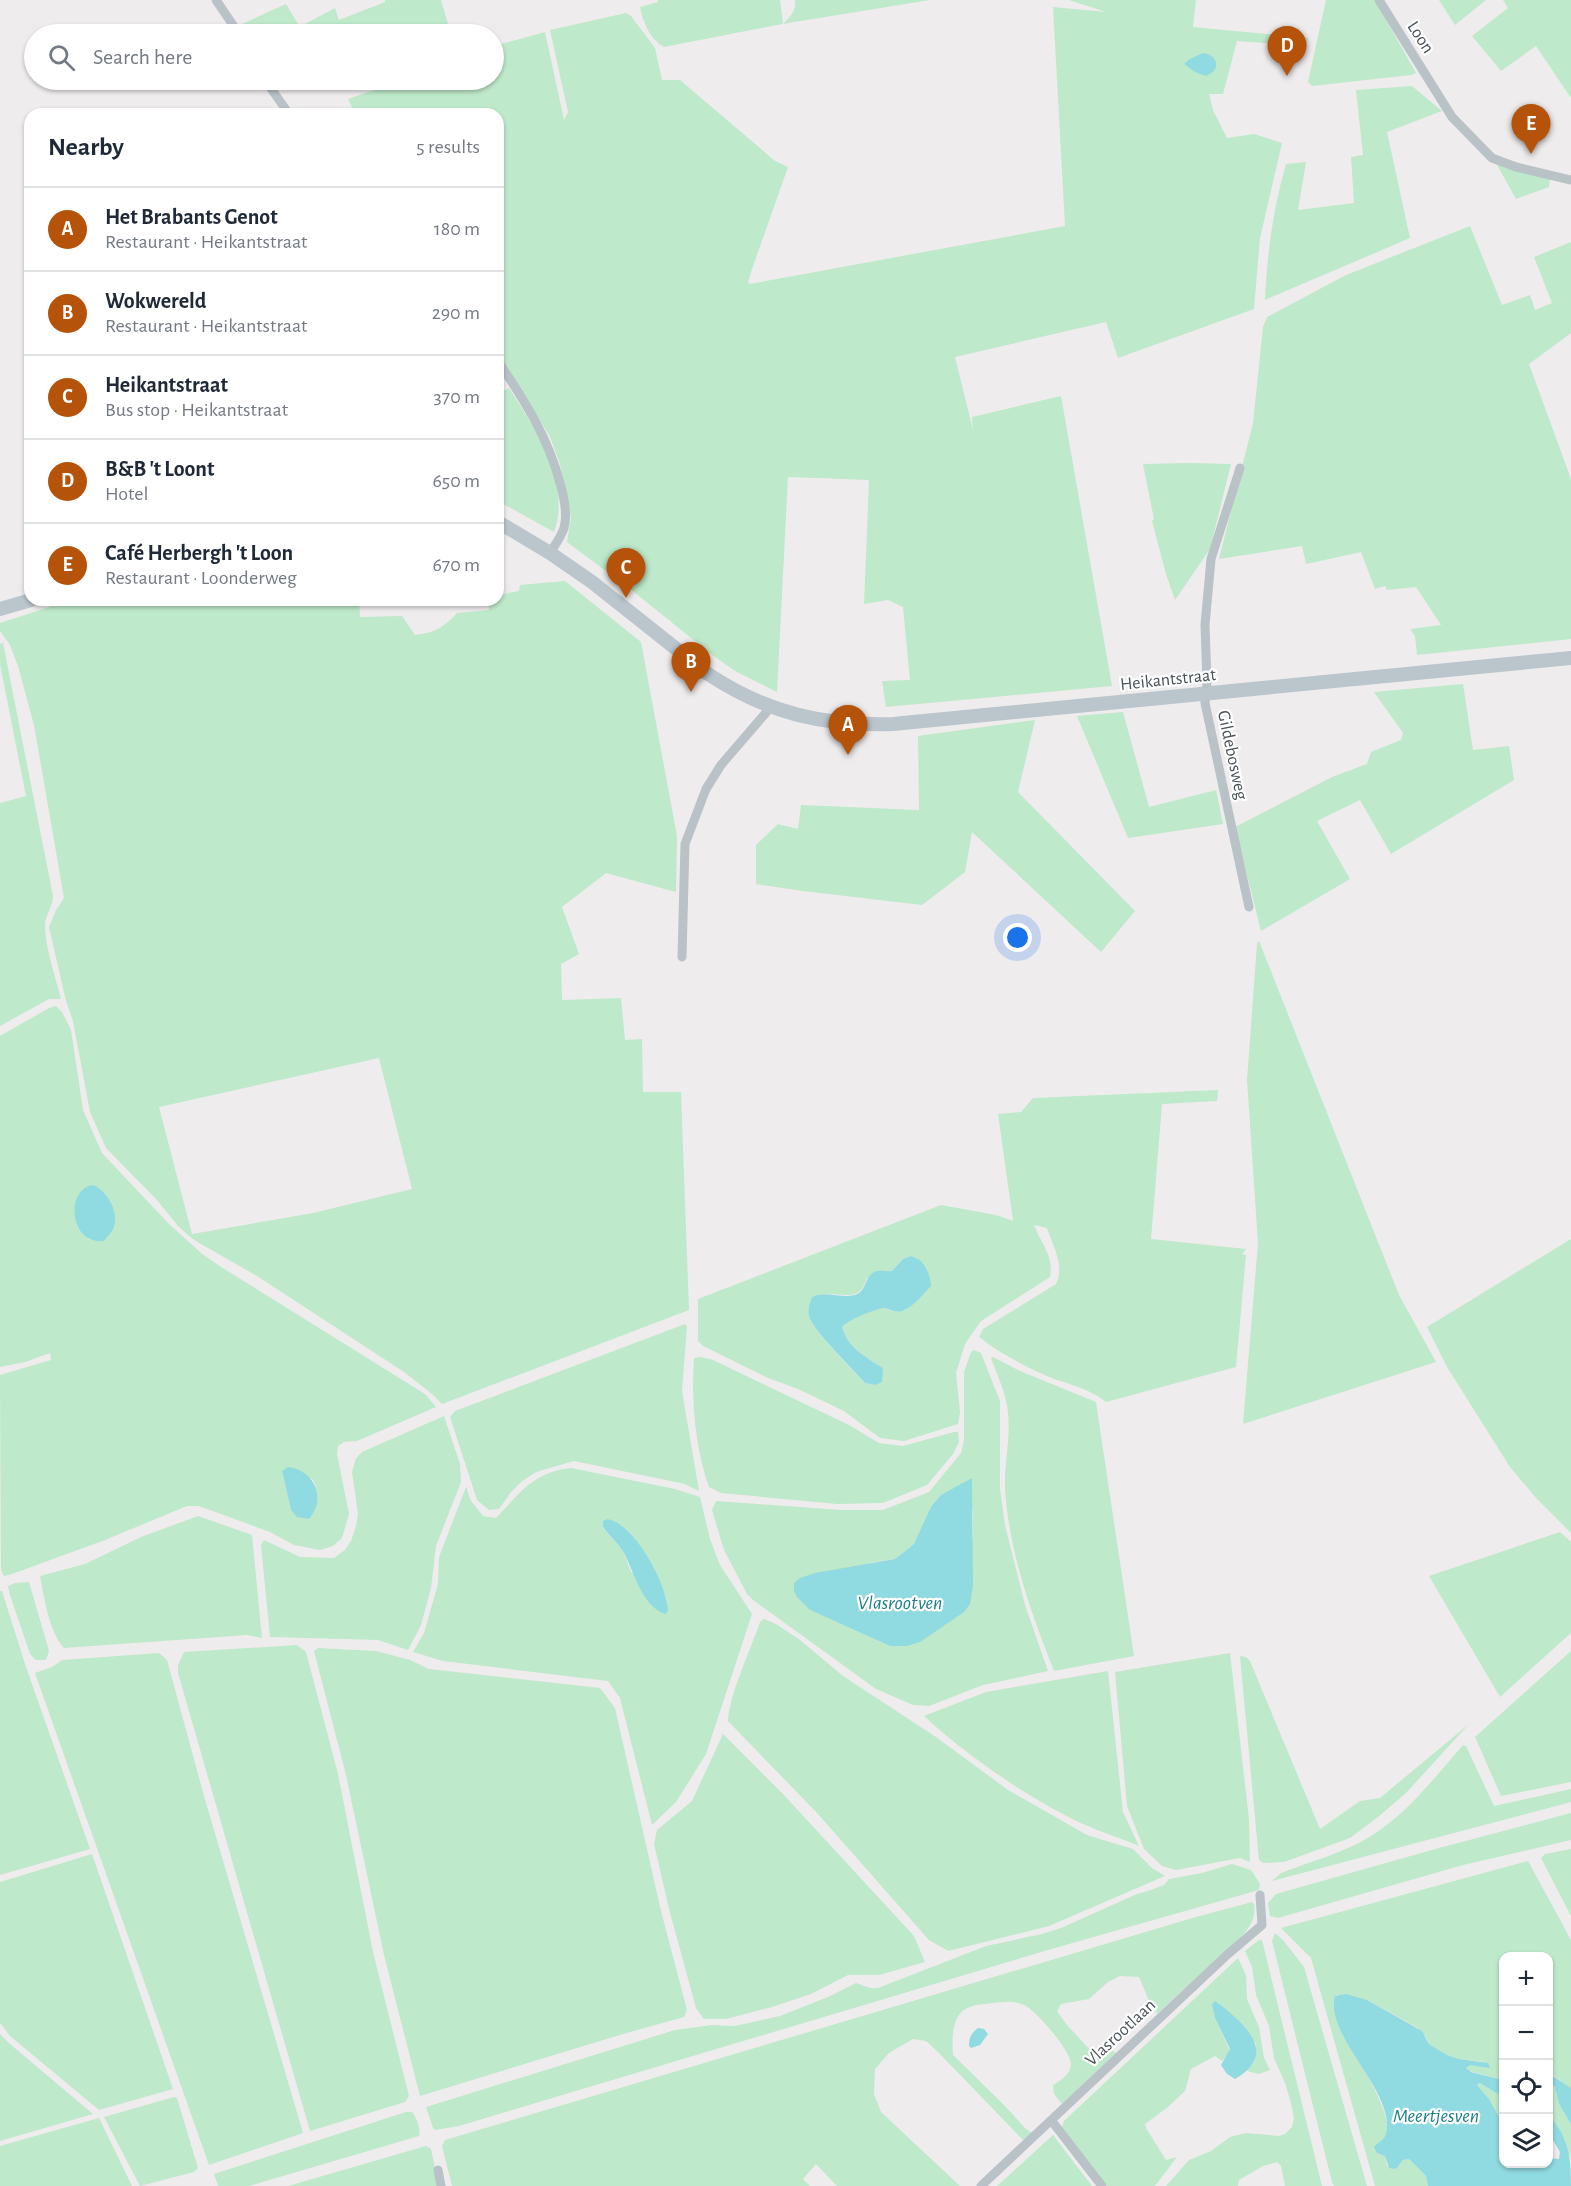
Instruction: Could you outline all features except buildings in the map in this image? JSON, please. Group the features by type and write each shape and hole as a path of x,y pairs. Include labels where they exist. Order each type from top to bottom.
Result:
{"street":[{"path":"216,0 232,24"},
{"name":"Loon","path":"1379,0 1452,117 1492,158 1516,167 1571,180"},
{"path":"272,90 285,108"},
{"path":"504,370 537,422 556,468 566,513 564,529 550,553"},
{"name":"Gildebosweg","path":"1240,468 1211,559 1205,625 1208,682 1205,703 1249,908"},
{"name":"Heikantstraat","path":"504,526 550,553 653,629 708,674 770,708 813,719 866,725 1128,697 1205,694 1571,658"},
{"path":"0,609 24,602"},
{"path":"682,957 685,844 706,789 721,765 770,708"},
{"name":"Vlasrootlaan","path":"981,2186 1228,1954 1262,1925 1260,1895"},
{"path":"1051,2120 1102,2186"},
{"path":"438,2170 441,2186"}],"green space":[{"path":"385,0 441,0 448,24 305,24 335,8 339,20 385,2"},
{"path":"658,0 780,0 783,24 664,47 648,30 640,7 658,2"},
{"path":"795,0 930,0 783,24 794,10"},
{"path":"1069,0 1196,0 1193,27 1308,38 1306,46 1237,41 1223,94 1209,94 1213,110 1227,138 1254,134 1282,143 1260,238 1254,309 1118,358 1106,322 955,357 973,430 972,417 1061,396 1112,686 886,707 882,681 910,680 903,607 888,600 864,604 869,480 788,477 777,692 735,671 711,654 567,542 571,518 560,464 550,437 504,362 504,108 352,108 348,99 374,90 504,90 504,43 545,32 564,120 568,112 550,30 626,13 631,16 655,48 662,80 680,80 775,161 788,167 752,269 748,282 750,284 1065,226 1053,7 1106,12"},
{"path":"1326,0 1375,0 1416,73 1312,86 1308,82"},
{"path":"1439,0 1486,0 1455,25"},
{"path":"1503,0 1571,0 1571,98 1536,46 1501,71 1472,36 1508,8"},
{"path":"286,4 298,24 242,24"},
{"path":"1412,86 1442,111 1387,132 1410,238 1265,300 1271,232 1286,164 1306,162 1298,210 1354,203 1351,157 1363,155 1356,90"},
{"path":"1496,163 1509,169 1550,179 1549,187 1516,199"},
{"path":"1470,226 1502,305 1530,295 1535,310 1552,303 1534,257 1571,242 1571,333 1529,364 1571,479 1571,639 1417,655 1415,636 1410,629 1441,625 1416,587 1387,590 1385,586 1375,589 1361,552 1306,564 1302,546 1219,559 1253,423 1263,327 1267,317 1346,275"},
{"path":"509,388 548,456 558,494 558,513 554,532 504,504 504,391"},
{"path":"1143,464 1231,464 1210,549 1175,600 1152,521 1154,519"},
{"path":"565,581 641,642 677,836 676,892 606,873 562,907 579,954 561,964 562,1000 621,998 625,1040 642,1039 643,1092 681,1092 689,1310 442,1404 404,1372 257,1276 194,1240 178,1226 157,1200 106,1148 90,1112 73,1021 66,1001 49,927 64,898 34,725 18,666 10,645 0,631 0,623 52,606 359,606 360,617 402,616 415,635 438,629 457,613 489,610 489,606 504,606 504,594 519,591 520,585","holes":["379,1058 412,1189 313,1213 192,1234 159,1107"]},
{"path":"3,643 53,896 45,924 45,933 61,999 49,999 0,1026 0,803 26,796 0,664 0,644"},
{"path":"1463,684 1473,750 1509,746 1514,780 1391,854 1360,800 1317,821 1350,879 1261,931 1235,827 1332,777 1367,764 1371,752 1401,740 1403,733 1374,692"},
{"path":"1123,712 1149,807 1216,790 1223,824 1128,838 1077,716"},
{"path":"1035,720 1018,792 1135,911 1101,952 972,832 965,872 922,905 756,884 756,845 778,824 798,829 801,805 919,810 918,736"},
{"path":"1259,941 1399,1295 1436,1362 1243,1424 1258,1243 1247,1080"},
{"path":"56,1006 62,1012 71,1030 83,1110 102,1153 169,1224 218,1265 425,1394 436,1407 357,1441 344,1442 338,1446 337,1454 349,1514 342,1538 333,1546 320,1550 294,1545 270,1532 199,1506 187,1506 105,1540 4,1576 1,1570 0,1375 51,1360 50,1353 25,1362 0,1367 0,1036","holes":["105,1193 111,1202 114,1219 90,1240 77,1226","282,1471 312,1479 316,1486 291,1510"]},
{"path":"1218,1090 1217,1101 1162,1104 1151,1239 1246,1249 1242,1254 1246,1255 1236,1367 1106,1402 1088,1391 1025,1366 979,1337 983,1329 1056,1284 1059,1263 1055,1249 1047,1228 1034,1225 1049,1256 1050,1277 981,1321 965,1344 956,1373 960,1412 958,1424 904,1441 880,1438 844,1411 798,1389 768,1378 703,1346 698,1341 698,1299 941,1205 996,1215 1013,1221 998,1114 1021,1112 1033,1098","holes":["911,1256 917,1258 924,1266 916,1302 901,1311 880,1308 841,1327 853,1347 883,1368 875,1385 865,1383 825,1340 812,1322 808,1311 812,1297 820,1294 851,1295 863,1287 867,1278 892,1271 903,1259"]},
{"path":"1571,1239 1571,1533 1537,1499 1510,1467 1447,1367 1427,1327"},
{"path":"685,1324 687,1326 682,1391 699,1491 685,1484 574,1461 536,1472 511,1492 499,1509 489,1510 477,1500 450,1417 455,1411"},
{"path":"974,1350 981,1353 1000,1401 1000,1489 1005,1525 1025,1605 1048,1671 983,1685 929,1706 913,1705 876,1689 753,1600 747,1594 724,1550 712,1510 716,1501 841,1510 883,1510 929,1492 961,1453 964,1440 964,1372 971,1352","holes":["955,1489 973,1511 973,1539 907,1646 890,1646 810,1610 870,1563 895,1559 914,1544 941,1495"]},
{"path":"694,1358 713,1360 849,1425 879,1443 903,1446 954,1432 958,1432 959,1442 953,1454 927,1485 883,1503 837,1504 721,1493 709,1487 697,1440 693,1374"},
{"path":"991,1358 1020,1371 1096,1402 1134,1656 1054,1671 1022,1582 1011,1535 1005,1489 1008,1412 1003,1390"},
{"path":"444,1416 460,1464 461,1482 436,1546 431,1588 421,1625 408,1650 378,1640 270,1637 261,1545 264,1540 300,1557 334,1558 345,1550 356,1526 358,1514 352,1472 356,1458 362,1452"},
{"path":"571,1468 675,1489 700,1497 710,1539 720,1565 752,1614 706,1754 676,1802 652,1825 620,1698 608,1681 443,1661 413,1652 424,1633 438,1584 439,1557 466,1487 471,1501 483,1516 496,1518 528,1485 558,1470","holes":["607,1519 627,1530 645,1553 668,1603 631,1572 623,1551 603,1528 603,1521"]},
{"path":"198,1516 252,1535 262,1638 248,1635 64,1648 51,1624 40,1576 85,1564 141,1537"},
{"path":"1560,1532 1571,1542 1571,1633 1500,1697 1429,1576"},
{"path":"29,1582 49,1651 46,1660 36,1660 30,1654 8,1586"},
{"path":"0,1591 2,1591 90,1849 0,1875"},
{"path":"764,1619 800,1640 843,1676 936,1737 1008,1790 1087,1835 1133,1849 1152,1868 1165,1876 1049,1926 948,1951 929,1940 818,1814 728,1721 736,1685 760,1622"},
{"path":"297,1645 306,1652 338,1774 373,1952 409,2096 405,2102 310,2131 178,1673 178,1665 184,1652"},
{"path":"318,1648 376,1651 410,1660 429,1669 600,1688 615,1708 661,1911 687,2010 684,2017 420,2096 384,1955 346,1775 314,1651"},
{"path":"1571,1651 1571,1782 1501,1796 1475,1737"},
{"path":"159,1653 167,1660 204,1796 303,2133 209,2165 35,1673 52,1667 62,1660"},
{"path":"1230,1653 1249,1819 1250,1862 1240,1858 1176,1870 1162,1866 1144,1849 1127,1806 1115,1672"},
{"path":"1240,1656 1250,1661 1320,1829 1360,1801 1380,1798 1469,1724 1406,1793 1350,1838 1284,1862 1263,1863 1259,1860"},
{"path":"1108,1671 1123,1812 1139,1846 1083,1824 1021,1790 979,1761 924,1716 986,1692"},
{"path":"723,1734 782,1793 914,1936 925,1962 879,1975 848,1975 811,1994 772,2007 726,2019 704,2019 696,2008 654,1844 657,1830 692,1801"},
{"path":"1463,1745 1466,1746 1494,1806 1571,1789 1571,1802 1272,1881 1281,1873 1350,1847 1384,1827 1420,1794"},
{"path":"1571,1813 1571,1840 1463,1865 1278,1918 1270,1916 1268,1903 1276,1894"},
{"path":"1571,1849 1571,1916 1541,1858 1545,1854"},
{"path":"92,1854 173,2089 99,2110 10,2036 0,2023 0,1882"},
{"path":"1528,1861 1571,1940 1571,2088 1553,2076 1553,1952 1499,1952 1499,2079 1466,2070 1468,2065 1485,2062 1447,2055 1429,2044 1418,2028 1367,2000 1336,1995 1336,2011 1343,2031 1379,2098 1386,2118 1386,2134 1377,2144 1377,2153 1385,2156 1387,2166 1396,2169 1403,2160 1409,2159 1426,2176 1428,2186 1375,2186 1311,1958 1281,1928"},
{"path":"1232,1864 1251,1870 1260,1884 1259,1890 1048,1950 459,2126 435,2130 426,2107 675,2030 712,2025 735,2026 780,2016 856,1983 878,1988 986,1946 1061,1928 1137,1894 1164,1885 1169,1879 1202,1873"},
{"path":"1252,1902 1254,1917 1243,1935 1158,2013 1153,2010 1139,1977 1120,1976 1108,1982 1089,1999 1061,2004 1057,2011 1091,2051 1105,2044 1116,2053 1062,2104 1054,2094 1053,2085 1069,2072 1070,2059 1052,2032 1030,2008 1016,2002 1001,2002 973,2006 959,2015 954,2027 953,2055 1032,2133 1024,2141 926,2041 913,2039 889,2053 875,2069 874,2094 881,2112 960,2186 837,2186 816,2164 803,2179 810,2186 452,2186 442,2146 445,2140"},
{"path":"1275,1933 1304,1967 1367,2186 1334,2186 1332,2182 1272,1941"},
{"path":"1262,1940 1322,2186 1285,2186 1281,2166 1277,2162 1263,2166 1239,2180 1238,2186 1166,2186 1189,2160 1211,2151 1230,2137 1246,2133 1279,2136 1292,2127 1294,2118 1291,2103 1274,2058 1269,2026 1256,1995 1252,1967 1245,1951"},
{"path":"1238,1958 1246,1975 1247,1999 1259,2027 1264,2058 1270,2070 1259,2074 1247,2071 1254,2062 1256,2044 1241,2025 1213,2002 1215,2018 1230,2051 1222,2061 1215,2056 1191,2069 1185,2091 1145,2124 1166,2160 1177,2157 1155,2186 1107,2186 1062,2127 1064,2121"},
{"path":"0,2034 10,2044 93,2114 0,2141"},
{"path":"1481,2083 1499,2094 1499,2117 1489,2099 1477,2085"},
{"path":"1553,2086 1559,2104 1571,2124 1571,2160 1565,2139 1553,2121"},
{"path":"177,2098 198,2168 194,2172 140,2186 104,2117"},
{"path":"412,2112 415,2117 419,2127 419,2136 249,2186 218,2186 214,2174"},
{"path":"99,2118 132,2186 0,2186 0,2146"},
{"path":"1053,2135 1092,2186 997,2186"},
{"path":"426,2146 431,2149 439,2186 288,2186"}],"water":[{"path":"1203,53 1212,57 1216,63 1214,70 1206,76 1184,64"},
{"path":"93,1185 108,1197 114,1210 115,1223 104,1241 92,1240 84,1234 75,1216 78,1196 84,1189"},
{"path":"911,1256 923,1263 931,1286 918,1300 902,1311 897,1312 884,1308 869,1312 842,1327 848,1341 853,1346 883,1368 882,1382 875,1385 865,1383 825,1340 812,1322 808,1311 812,1297 823,1294 855,1295 862,1290 870,1275 879,1271 892,1271 903,1259"},
{"path":"288,1467 305,1473 315,1486 317,1502 309,1519 297,1517 291,1510 282,1471"},
{"name":"Vlasrootven","path":"972,1478 973,1586 970,1604 964,1612 920,1642 907,1646 890,1646 810,1610 797,1597 794,1583 800,1578 815,1573 895,1559 914,1544 931,1507 941,1495"},
{"path":"607,1519 628,1531 648,1557 662,1586 668,1611 665,1614 650,1604 640,1588 624,1553 603,1527 603,1521"},
{"name":"Meertjesven","path":"1346,1994 1367,2000 1422,2031 1429,2044 1447,2055 1488,2063 1490,2068 1470,2065 1466,2068 1471,2072 1499,2079 1499,2095 1480,2083 1477,2085 1489,2099 1499,2117 1499,2168 1553,2168 1553,2158 1559,2159 1560,2152 1553,2140 1553,2120 1568,2148 1571,2186 1428,2186 1426,2176 1409,2159 1403,2160 1396,2169 1389,2168 1385,2156 1377,2153 1374,2147 1386,2134 1387,2118 1372,2083 1340,2029 1334,2012 1335,1996"},
{"path":"1215,2001 1245,2028 1256,2048 1255,2059 1248,2069 1235,2079 1227,2074 1221,2065 1230,2049 1215,2018 1212,2004"},
{"path":"978,2028 984,2029 988,2034 980,2045 971,2048 970,2038"},
{"path":"1553,2076 1571,2088 1571,2124 1559,2104"}],"place":[{"name":"B&B 't Loont","path":"1287,76"},
{"name":"Café Herbergh 't Loon","path":"1531,154"},
{"name":"Heikantstraat","path":"626,598"},
{"name":"Wokwereld","path":"691,692"},
{"name":"Het Brabants Genot","path":"848,755"}]}
